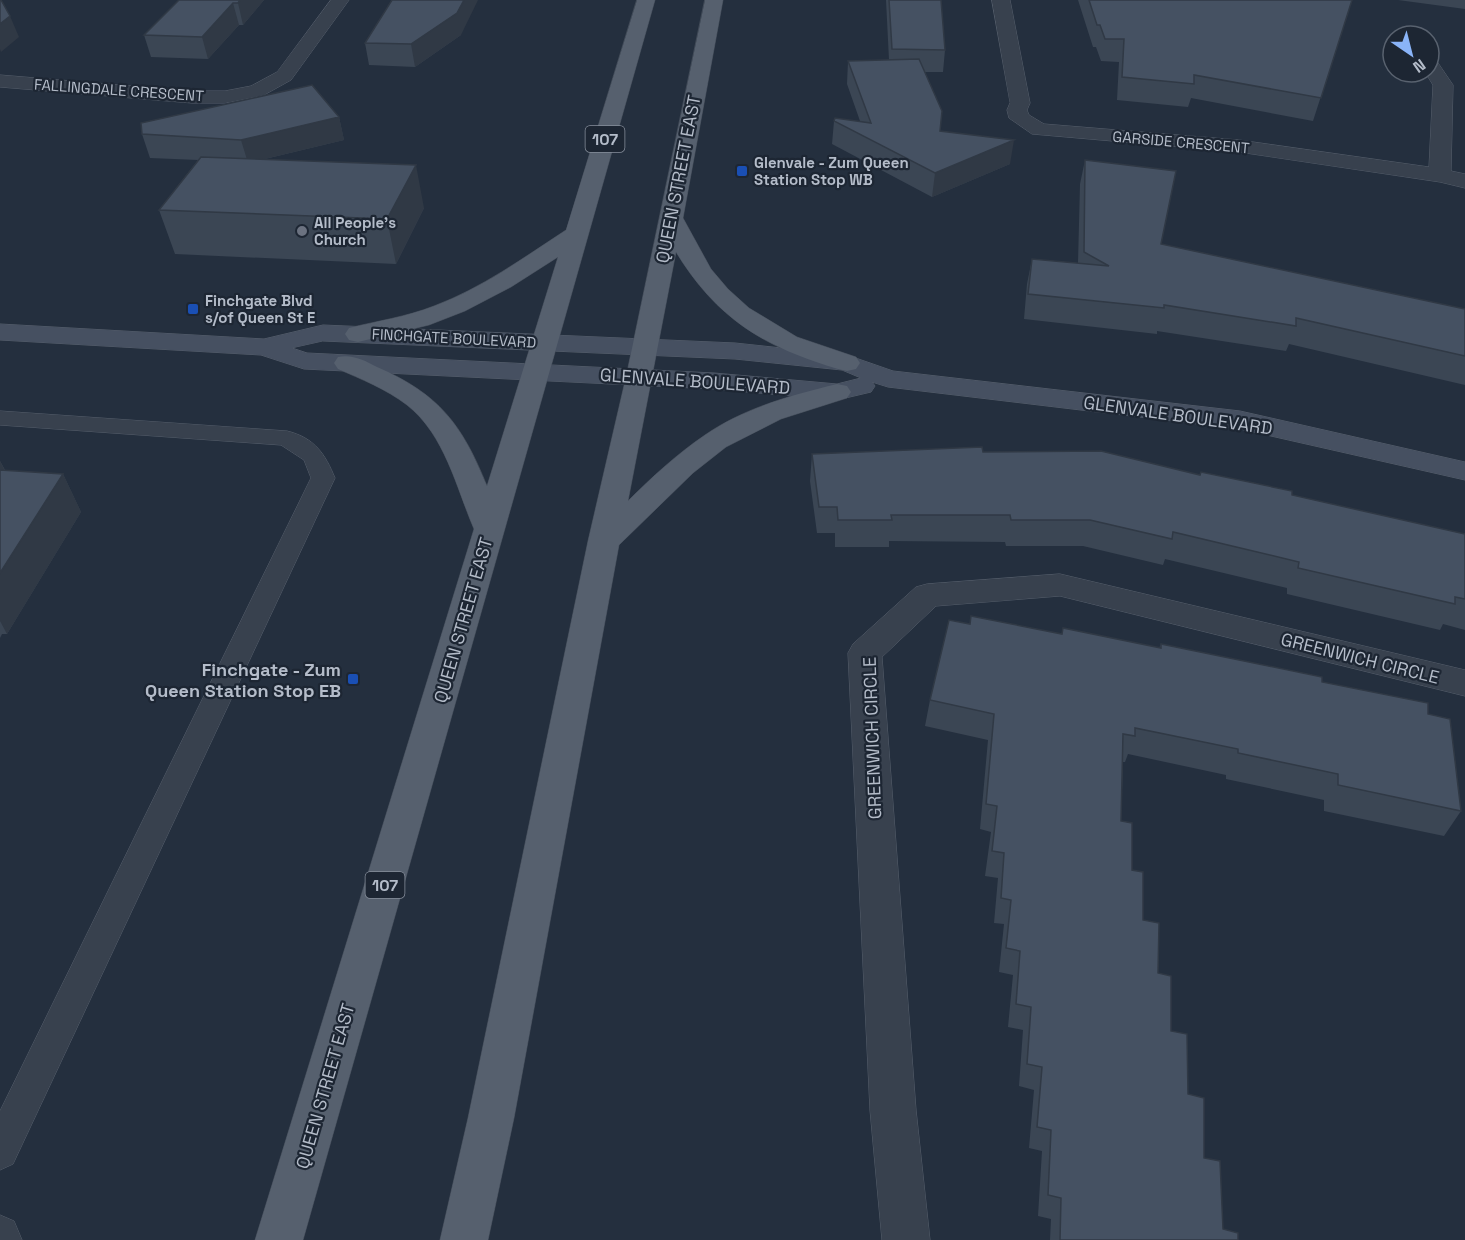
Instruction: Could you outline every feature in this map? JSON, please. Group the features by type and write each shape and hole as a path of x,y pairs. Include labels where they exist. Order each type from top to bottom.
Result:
{"main road":[{"name":"QUEEN STREET EAST","path":"279,1240 646,0"},
{"name":"QUEEN STREET EAST","path":"464,1240 491,1118 604,541 640,377 714,0"},
{"path":"671,217 687,253 710,286 728,305 761,331 788,345 847,363"},
{"path":"358,334 420,319 457,306 487,292 576,234"},
{"path":"347,363 406,393 424,406 439,423 452,443 489,529"},
{"path":"604,541 702,450 732,430 787,407 837,392"}],"street":[{"name":"FALLINGDALE CRESCENT","path":"0,81 192,97 225,97 256,91 284,76 340,0"},
{"name":"GARSIDE CRESCENT","path":"1001,0 1020,103 1017,110 1018,118 1040,130 1239,146 1440,175 1465,181"},
{"path":"1440,175 1443,85 1441,82"},
{"name":"FINCHGATE BOULEVARD","path":"0,332 264,347 304,361 536,372"},
{"name":"FINCHGATE BOULEVARD","path":"264,347 323,333 646,347"},
{"name":"GLENVALE BOULEVARD","path":"646,347 735,351 847,363 888,379 1240,420 1465,471"},
{"name":"GLENVALE BOULEVARD","path":"536,372 734,382 837,392 888,379"},
{"name":"GREENWICH CIRCLE","path":"906,1240 893,1110 865,653 927,595 1060,585 1465,683"}],"lane":[{"path":"0,418 287,438 314,456 323,478 0,1151"},
{"path":"0,1235 2,1240"}],"building":[{"path":"0,0 10,16 0,24"},
{"path":"179,0 240,0 238,3 233,3 202,37 144,35"},
{"path":"392,0 464,0 457,13 411,44 365,43"},
{"path":"889,0 941,0 945,50 892,49"},
{"path":"1089,0 1352,0 1321,98 1194,75 1194,84 1122,77 1124,39 1105,39 1100,25 1097,25"},
{"path":"919,59 942,111 940,131 1014,140 935,173 834,121 835,118 871,123 848,61"},
{"path":"312,85 339,117 241,140 142,134 141,123"},
{"path":"201,157 416,165 387,219 159,210"},
{"path":"1085,160 1176,171 1161,244 1465,309 1465,356 1296,318 1296,326 1164,305 1164,308 1028,294 1032,259 1109,266 1084,252"},
{"path":"982,447 983,452 1101,451 1200,475 1201,472 1292,491 1292,495 1465,534 1465,599 1455,597 1455,604 1298,568 1299,562 1173,532 1172,539 1090,520 1011,520 1010,515 891,515 892,520 838,520 837,507 819,507 812,454"},
{"path":"0,470 63,474 0,573"},
{"path":"971,616 1062,634 1063,628 1161,648 1161,644 1322,677 1322,682 1428,703 1428,714 1450,719 1461,811 1338,785 1338,774 1238,753 1238,749 1135,728 1135,736 1123,734 1121,821 1132,823 1132,870 1143,872 1143,920 1159,923 1158,973 1171,976 1171,1031 1187,1034 1188,1094 1204,1098 1204,1158 1220,1161 1223,1229 1238,1233 1238,1240 1060,1240 1061,1198 1048,1195 1051,1130 1037,1127 1042,1067 1027,1064 1031,1007 1016,1004 1020,951 1006,948 1011,900 1001,898 1004,853 992,851 997,806 986,804 994,714 930,700 949,620 970,624"}],"place":[{"name":"Glenvale - Zum Queen Station Stop WB","path":"742,171"},
{"name":"All People's Church","path":"302,231"},
{"name":"Finchgate Blvd s/of Queen St E","path":"193,309"},
{"name":"Finchgate - Zum Queen Station Stop EB","path":"353,679"}]}
